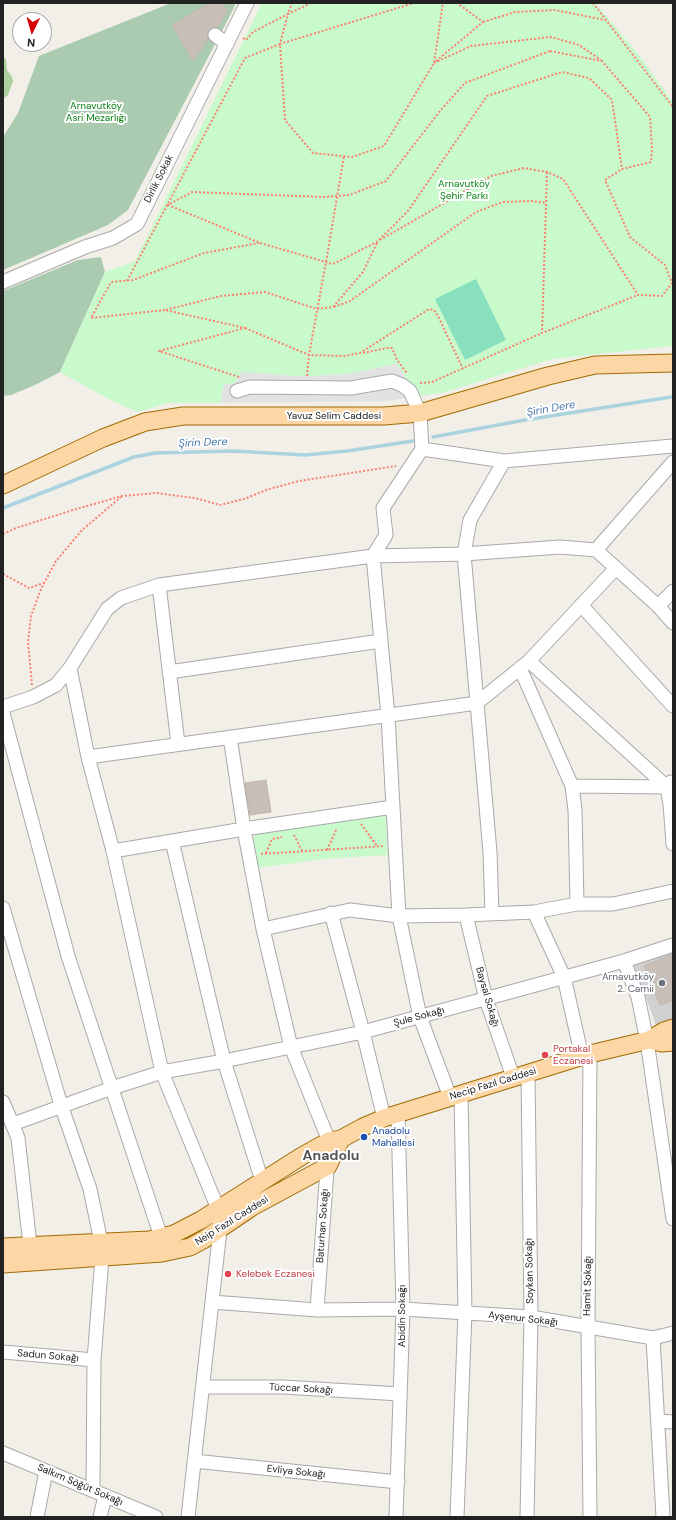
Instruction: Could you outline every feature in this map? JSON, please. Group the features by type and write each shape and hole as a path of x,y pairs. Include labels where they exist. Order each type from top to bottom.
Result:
{"main road":[{"name":"Yavuz Selim Caddesi","path":"3,485 103,438 145,422 183,416 384,416 420,413 548,376 595,365 673,363"},
{"name":"Necip Fazıl Caddesi","path":"102,1250 174,1234 218,1209 302,1156 358,1129 391,1116 520,1075 586,1056 648,1041 664,1031 673,1028"},
{"name":"Necip Fazıl Caddesi","path":"648,1041 662,1043 673,1042"},
{"path":"328,1166 335,1140"},
{"name":"Neip Fazıl Caddesi","path":"3,1264 102,1250 162,1253 190,1247 220,1230 252,1207 328,1166"},
{"path":"3,1247 30,1245 102,1250"}],"street":[{"name":"Dirlik Sokak","path":"3,282 85,247 113,238 136,224 247,3"},
{"path":"215,35 229,39"},
{"path":"237,391 250,386 351,388 392,381 402,385 410,391 420,413 422,449 383,508 386,536 373,556 388,716 399,916 420,1017 455,1095 465,1313 456,1517"},
{"path":"422,449 504,461 673,446"},
{"path":"492,914 490,852 464,554 470,520 504,461"},
{"path":"596,550 673,462"},
{"path":"3,707 33,697 56,685 70,668 107,610 121,598 159,585 373,556 464,554 560,547 596,550 658,606 673,623"},
{"path":"88,757 477,703 524,664 616,568"},
{"path":"159,585 178,744"},
{"path":"658,606 673,591"},
{"path":"581,605 673,706"},
{"path":"169,672 381,641"},
{"path":"524,664 671,785"},
{"path":"524,664 572,786 575,810 577,904"},
{"path":"70,668 88,757 114,851 162,1072 218,1209 220,1230 188,1517"},
{"path":"3,713 68,956 161,1237"},
{"path":"230,737 244,829 263,928 291,1047 335,1140"},
{"path":"572,786 671,785"},
{"path":"671,785 670,804 673,844"},
{"path":"114,851 244,829 393,807"},
{"path":"172,841 224,1061 262,1181"},
{"path":"263,928 350,910 399,916 534,912 577,904 613,904 673,891"},
{"path":"3,908 61,1105 90,1189 102,1250 94,1360 93,1490"},
{"name":"Hamit Sokağı","path":"534,912 564,977 586,1056 590,1517"},
{"name":"Abidin Sokağı","path":"331,913 363,1032 391,1116 403,1309 396,1517"},
{"name":"Baysal Sokağı","path":"466,915 486,998 520,1075"},
{"name":"Şule Sokağı","path":"13,1124 61,1105 162,1072 224,1061 363,1032 624,961 673,945"},
{"path":"624,961 638,997 648,1041 673,1218"},
{"name":"Soykan Sokağı","path":"520,1075 531,1317 527,1517"},
{"path":"3,1102 18,1138 30,1245"},
{"name":"Baturhan Sokağı","path":"317,1310 328,1166"},
{"name":"Ayşenur Sokağı","path":"212,1302 317,1310 403,1309 531,1317 653,1338"},
{"path":"664,1517 653,1338 673,1333"},
{"name":"Sadun Sokağı","path":"3,1352 94,1360"},
{"name":"Tüccar Sokağı","path":"203,1387 283,1387 400,1394"},
{"path":"658,1421 673,1422"},
{"name":"Salkım Söğüt Sokağı","path":"3,1452 156,1517"},
{"name":"Evliya Sokağı","path":"194,1461 398,1482"},
{"path":"37,1517 46,1471"},
{"path":"100,1517 105,1496"}],"path":[{"path":"292,3 280,44 285,120 313,153 352,157 384,146 434,63 483,22 515,12 555,10 605,20"},
{"path":"229,39 246,40 253,32 311,3"},
{"path":"127,281 245,58 280,44 414,3"},
{"path":"434,63 443,3"},
{"path":"457,3 483,22"},
{"path":"593,3 673,106"},
{"path":"416,381 421,384 432,382 542,332 638,295 662,296 672,283 665,265 630,237 604,180 622,169 652,162 652,148 650,118 602,61 579,45 551,37 471,46 434,63"},
{"path":"168,205 192,192 324,197 348,195 386,181 440,111 465,83 550,51 602,61"},
{"path":"333,307 364,272 377,242 408,211 487,96 562,72 589,78 612,100 622,169"},
{"path":"307,374 309,355 344,156"},
{"path":"168,205 260,243 332,264 377,242 491,176 524,168 547,172 563,179 638,295"},
{"path":"542,332 547,172"},
{"path":"260,243 204,253 133,280 111,282 91,318 165,310 221,296 265,292 317,310 333,307 350,301 476,212 503,202 531,201 546,203"},
{"path":"360,353 429,309 434,310 439,318 463,369"},
{"path":"165,310 245,328 309,355 345,356 392,348 397,360 411,378"},
{"path":"245,328 159,351 238,375 250,386"},
{"path":"3,534 52,516 122,496 156,494 195,498 220,505 244,499 269,489 298,481 412,464"},
{"path":"33,697 28,642 31,616 44,583 56,561 82,530 122,496"},
{"path":"3,574 28,588 44,583"},
{"path":"355,825 361,824 377,846"},
{"path":"330,829 343,827"},
{"path":"327,850 337,828"},
{"path":"266,854 272,839 301,834"},
{"path":"294,835 302,851"},
{"path":"249,855 395,845"}],"shaded area":[{"path":"396,364 420,396 387,401 220,403 224,385 235,383 242,372 313,376 349,374"},
{"path":"673,949 673,1022 657,1028 634,965"}],"green space":[{"name":"Arnavutköy Asri Mezarlığı","path":"171,3 235,3 234,8 128,210 108,225 3,270 3,137 18,113 39,56"},
{"name":"Arnavutköy Şehir Parkı","path":"262,3 595,3 635,50 673,102 673,346 552,359 442,393 420,396 396,364 349,374 297,377 242,372 235,383 224,385 220,403 169,403 138,412 112,401 60,372 105,272 135,261"},
{"path":"3,56 6,59 7,70 13,81 8,95 3,99"},
{"path":"101,257 105,272 60,372 35,385 11,395 3,396 3,291 78,260"},
{"path":"476,279 506,340 465,360 435,299"},
{"path":"385,813 388,855 323,859 259,868 252,841 257,833"}],"building":[{"path":"210,3 222,3 228,12 217,27 208,31 208,39 193,61 172,25"},
{"path":"266,780 271,812 250,815 245,783"},
{"name":"Arnavutköy 2. Camii","path":"673,954 673,1000 660,1005 644,966"}],"waterway":[{"name":"Şirin Dere","path":"433,437 525,420 671,397"},
{"name":"Şirin Dere","path":"3,508 134,457 155,453 233,451 305,455 347,451 413,441"}],"place":[{"name":"Arnavutköy 2. Camii","path":"662,983"},
{"name":"Portakal Eczanesi","path":"545,1055"},
{"name":"Anadolu Mahallesi","path":"364,1137"},
{"name":"Kelebek Eczanesi","path":"228,1274"}],"district":[{"name":"Anadolu","path":"331,1156"}]}
